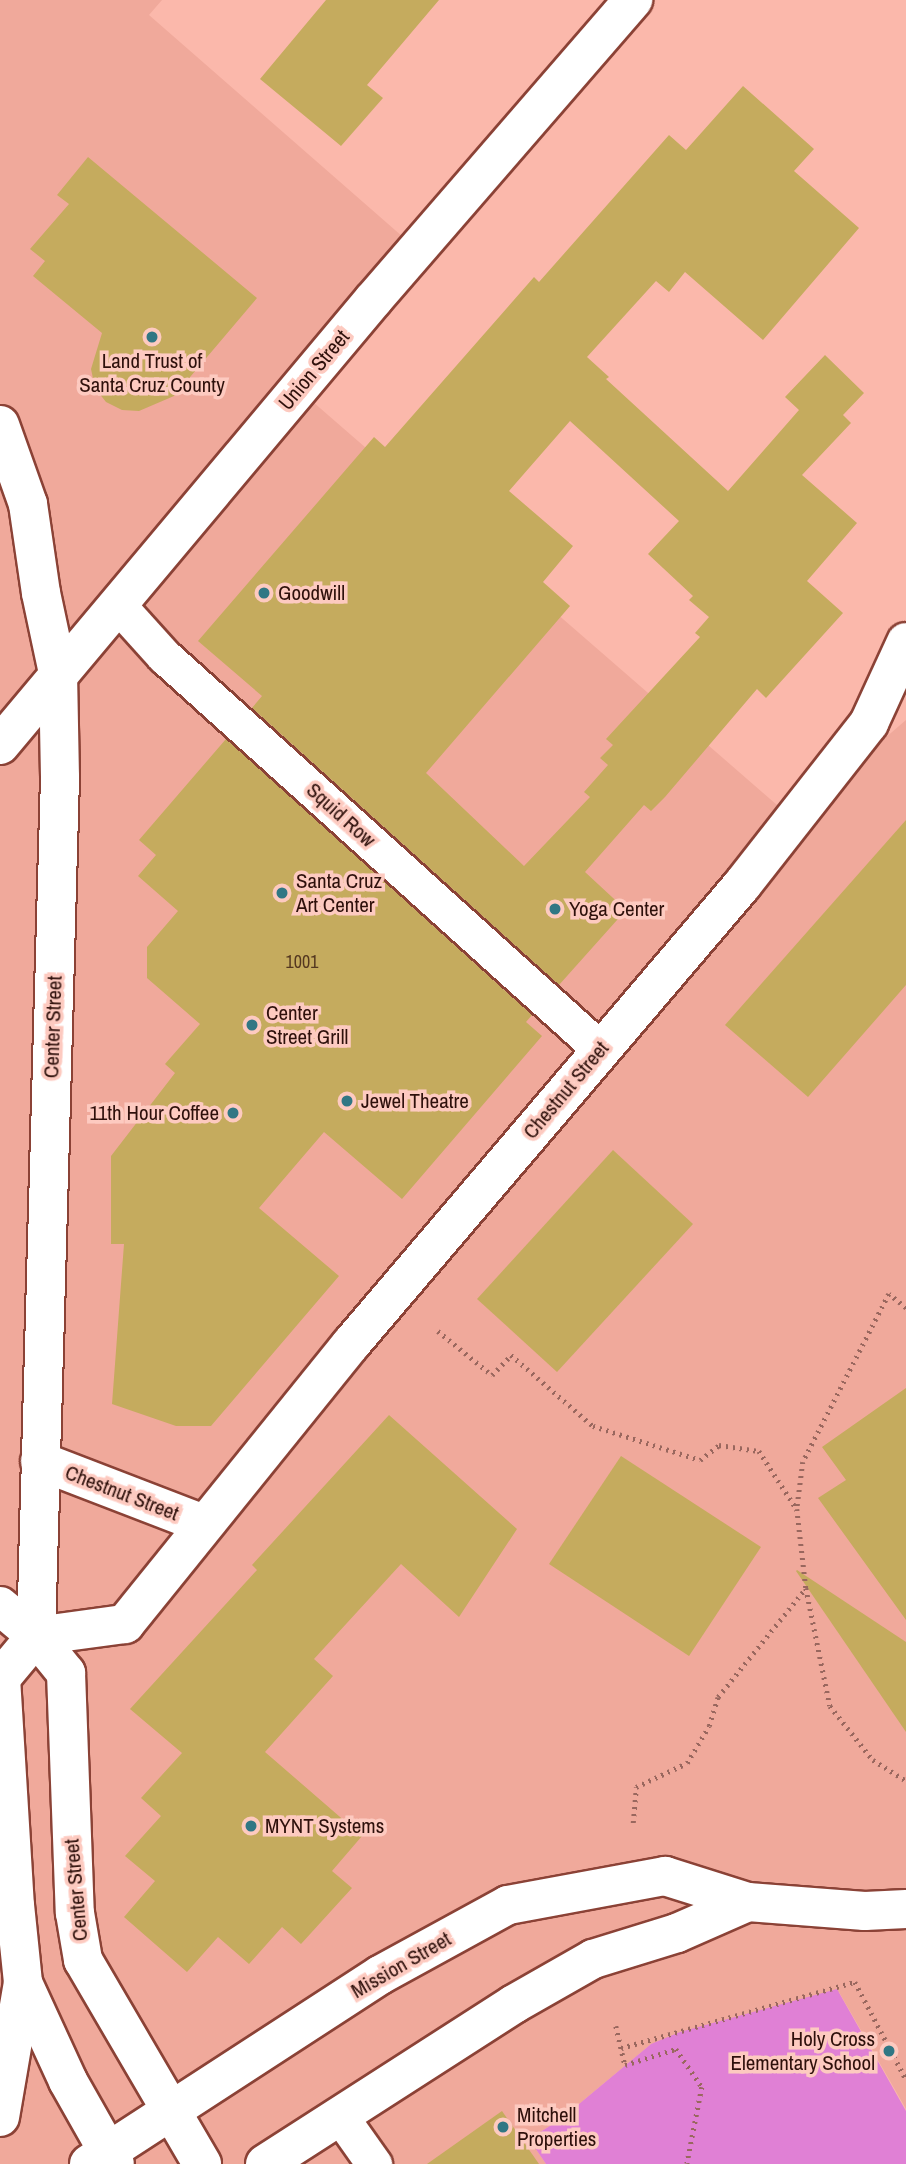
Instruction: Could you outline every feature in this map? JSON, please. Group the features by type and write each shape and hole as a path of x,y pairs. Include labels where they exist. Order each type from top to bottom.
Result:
{"main road":[{"name":"Union Street","path":"0,745 374,299 634,0"},
{"name":"Center Street","path":"0,425 28,504 41,593 58,673 60,777 36,1636 66,1672 75,1913 83,1960 173,2110 202,2164"},
{"name":"Chestnut Street","path":"36,1636 125,1624 203,1524 600,1049 742,885 869,723 906,642"},
{"name":"Chestnut Street","path":"40,1461 203,1524"},
{"path":"0,1606 36,1636 1,1678 15,1905 23,1983 0,2117"},
{"name":"Mission Street","path":"104,2160 173,2110 380,1975 508,1905 665,1876 748,1902 865,1911 906,1909"},
{"name":"Mission Street","path":"265,2164 514,2004 593,1959 677,1933 748,1902"},
{"path":"23,1983 104,2160"}],"lane":[{"name":"Squid Row","path":"117,604 164,656 600,1049"},
{"path":"340,2116 374,2164"}],"path":[{"path":"906,1308 889,1294 803,1462 797,1509 806,1588 830,1706 873,1760 906,1782"},
{"path":"438,1331 492,1375 511,1355 593,1426 701,1460 719,1445 759,1451 797,1509"},
{"path":"633,1823 636,1787 687,1763 709,1726 718,1697 806,1588"},
{"path":"621,2048 855,1982 906,2079"},
{"path":"616,2026 625,2065 676,2049 702,2087 687,2164"}],"shaded area":[{"path":"0,0 162,0 149,15 411,244 290,382 792,818 906,720 906,2109 839,1992 651,2044 561,2119 529,2139 546,2164 0,2164"},
{"path":"837,1989 906,2111 906,2164 546,2164 529,2139 561,2119 651,2044 680,2032"}],"building":[{"path":"326,0 439,0 367,85 383,98 341,146 260,79"},
{"path":"743,86 814,149 794,171 859,228 763,340 685,272 669,292 656,281 587,357 609,377 606,379 728,491 799,410 785,397 825,355 864,393 843,415 851,423 802,475 857,523 807,581 843,613 766,698 757,689 665,797 651,811 644,805 585,872 626,910 559,985 252,708 262,696 198,641 374,437 385,447 534,277 539,282 669,135 686,150","holes":["570,421 679,521 648,554 693,596 689,600 709,617 695,633 700,637 606,739 613,745 600,758 608,765 584,792 590,797 524,866 426,773 570,606 543,582 573,546 509,491"]},
{"path":"88,157 257,298 174,396 139,411 122,410 106,402 95,388 91,369 102,333 33,276 45,261 30,249 69,204 57,195"},
{"path":"226,739 532,1015 526,1022 542,1036 402,1199 324,1132 259,1208 339,1276 211,1426 176,1426 112,1404 124,1244 111,1244 111,1156 175,1073 165,1064 200,1024 147,978 147,947 178,911 138,876 156,855 139,840"},
{"path":"906,820 906,985 808,1097 725,1025"},
{"path":"613,1150 693,1224 557,1372 477,1299"},
{"path":"906,1388 906,1620 818,1498 846,1480 822,1447"},
{"path":"389,1415 517,1529 459,1617 401,1564 314,1659 333,1676 265,1752 362,1836 332,1871 352,1888 301,1944 282,1927 249,1964 218,1937 187,1972 124,1917 155,1881 125,1856 161,1816 141,1798 182,1753 130,1709 257,1570 252,1565"},
{"path":"621,1456 761,1547 689,1656 549,1564"},
{"path":"796,1571 906,1642 906,1732"},
{"name":"Mitchell Properties","path":"502,2111 539,2164 427,2164"}],"place":[{"name":"Land Trust of Santa Cruz County","path":"152,337"},
{"name":"Goodwill","path":"264,593"},
{"name":"Santa Cruz Art Center","path":"282,893"},
{"name":"Yoga Center","path":"555,909"},
{"name":"Center Street Grill","path":"252,1025"},
{"name":"Jewel Theatre","path":"347,1101"},
{"name":"11th Hour Coffee","path":"233,1113"},
{"name":"MYNT Systems","path":"251,1826"},
{"name":"Holy Cross Elementary School","path":"889,2051"},
{"name":"Mitchell Properties","path":"503,2127"}]}
